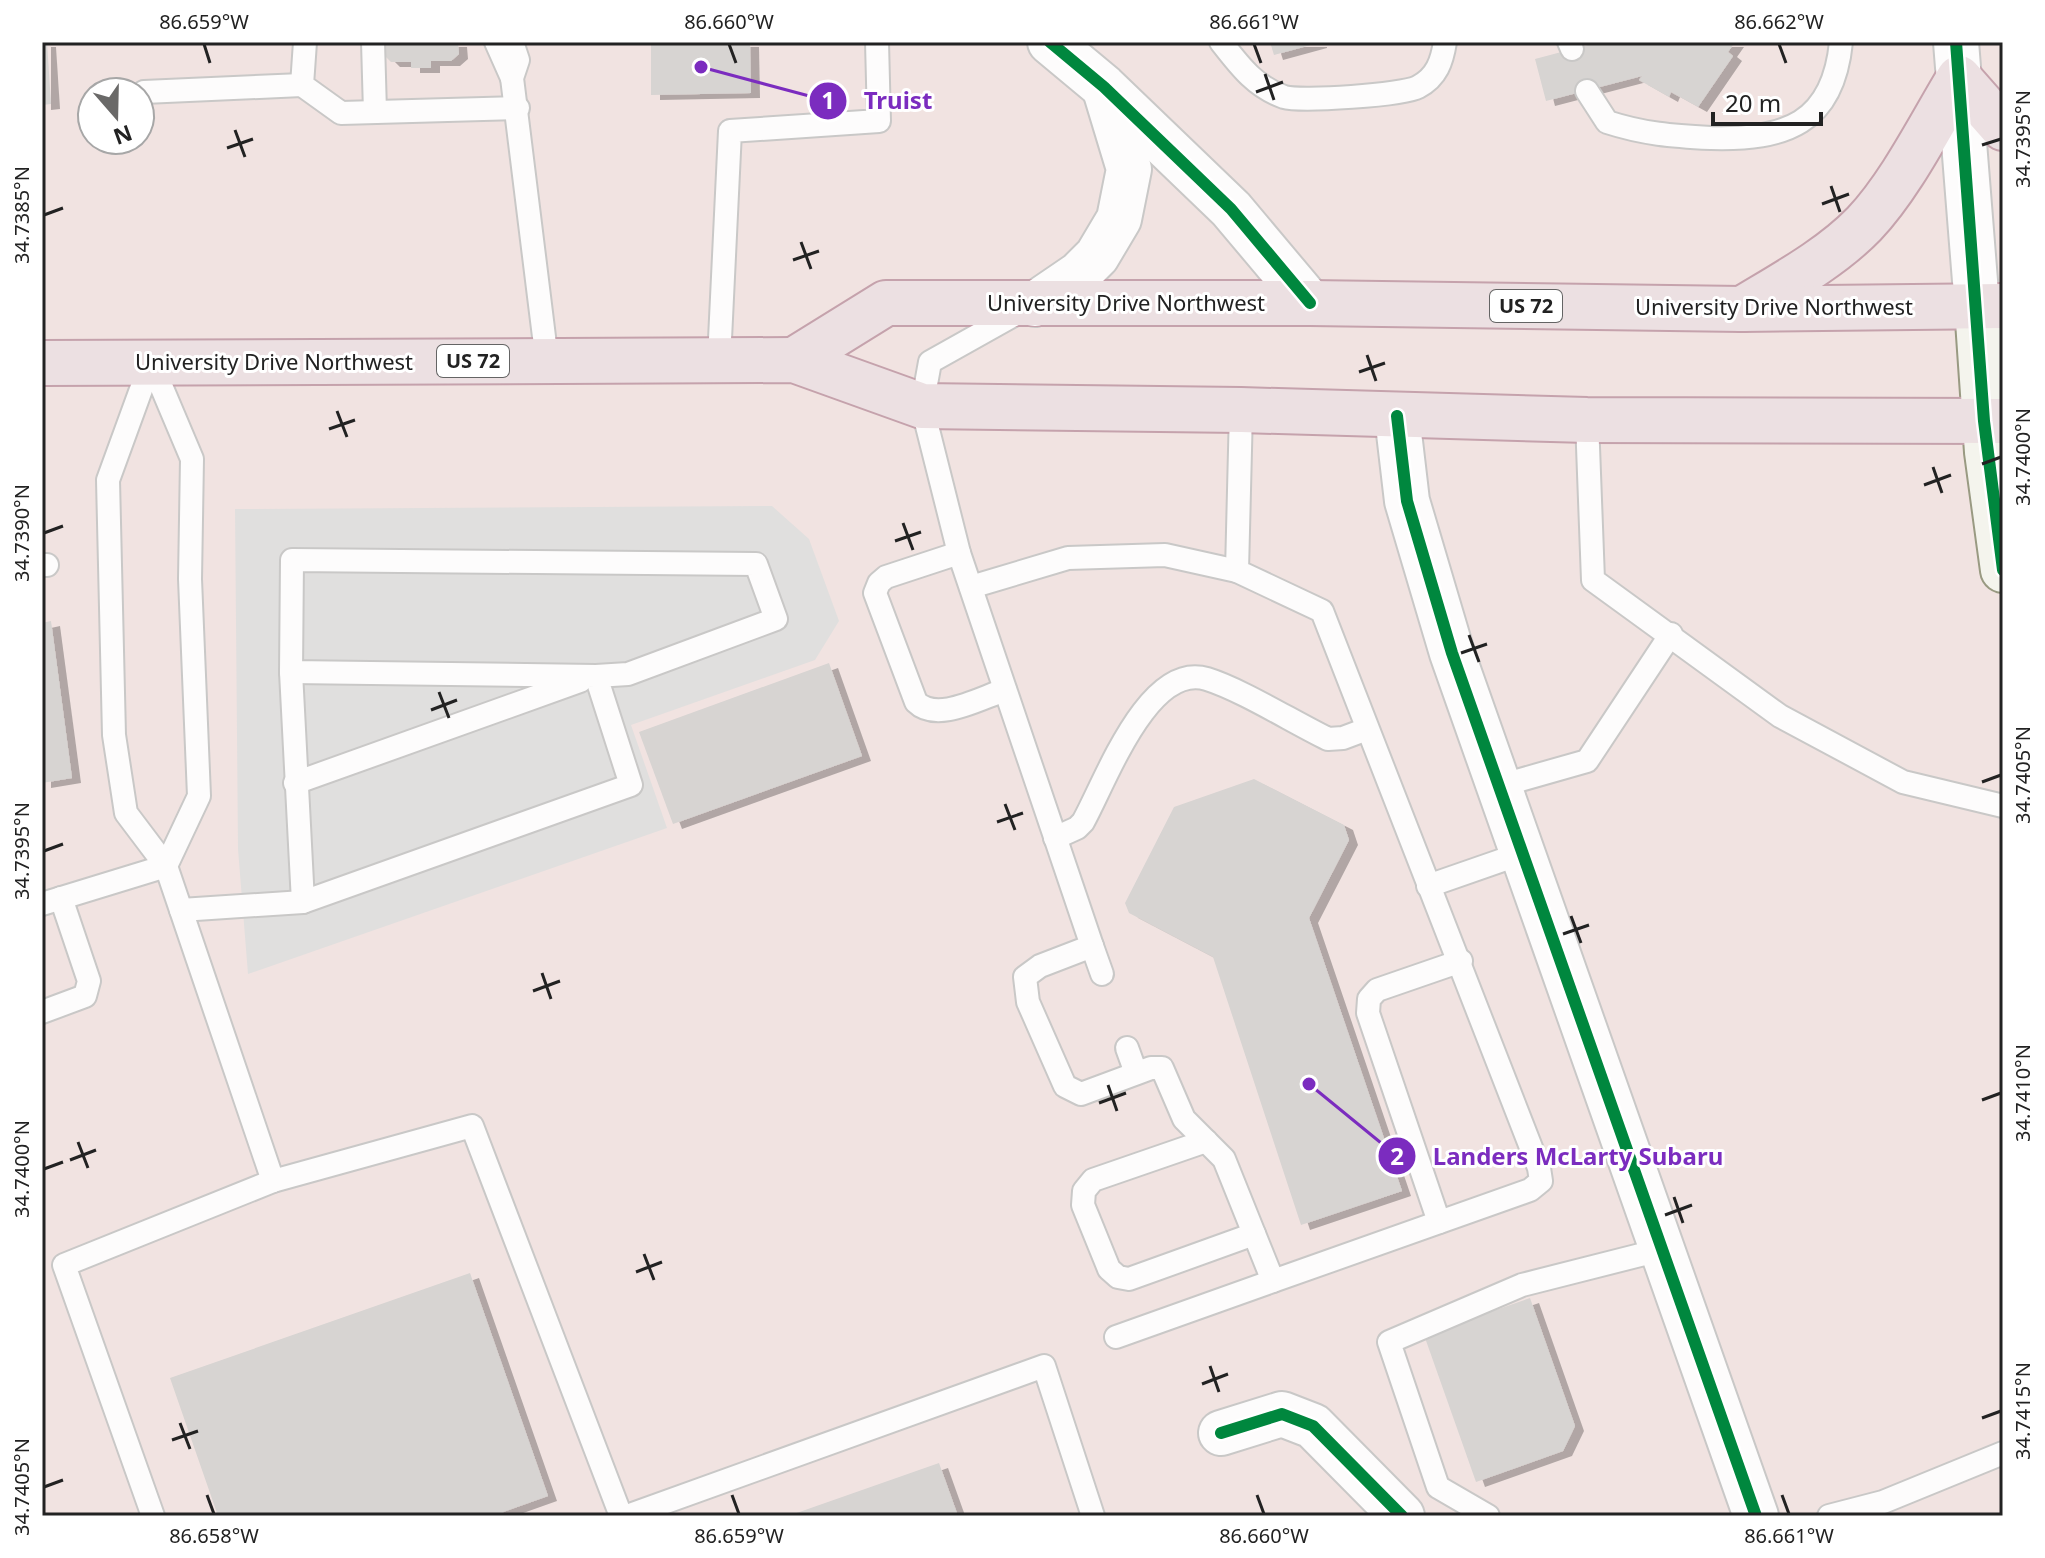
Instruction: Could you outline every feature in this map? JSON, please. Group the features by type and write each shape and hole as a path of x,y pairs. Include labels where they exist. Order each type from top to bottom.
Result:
{"highway":[{"path":"1958,60 2003,128"},
{"path":"1742,309 1810,267 1864,223 1906,165 1958,60"},
{"name":"University Drive Northwest","path":"794,360 886,303 1310,303 1742,309 1990,306"},
{"name":"University Drive Northwest","path":"42,363 794,360 922,406 1241,410 1587,420 1994,421"}],"street":[{"path":"1050,42 1104,87 1231,209 1310,303"},
{"path":"1958,60 1990,306 2003,570"},
{"path":"1035,304 1079,274 1097,256 1119,219 1129,169 1104,87"},
{"path":"1397,416 1407,501 1452,653 1756,1516"},
{"path":"1221,1433 1282,1414 1313,1426 1402,1516"}],"lane":[{"path":"302,85 305,42"},
{"path":"373,42 375,112"},
{"path":"496,42 512,78 518,108 547,361"},
{"path":"512,42 518,60 512,78"},
{"path":"719,360 730,131 879,121 877,42"},
{"path":"1221,42 1250,79 1286,97 1340,98 1417,88 1441,66 1445,42"},
{"path":"1587,91 1607,122 1651,136 1754,139 1784,132 1811,116 1827,96 1841,42"},
{"path":"156,91 302,85 341,113 518,108"},
{"path":"1035,304 930,362 922,406 959,553 1102,974"},
{"path":"151,362 108,480 114,735 126,813 166,866 273,1181"},
{"path":"42,1012 85,996 89,981 52,901 166,866 199,796 190,579 192,459 151,362"},
{"path":"1237,571 1241,410"},
{"path":"1587,420 1593,580 1780,716 1903,782 2003,806"},
{"path":"959,553 886,577 875,593 916,702 924,711 937,712 1005,690"},
{"path":"971,587 1068,558 1165,555 1237,571 1322,611 1428,886 1461,961 1539,1168 1541,1181 1530,1190 1116,1337"},
{"path":"291,672 628,674 776,619 756,564 292,560 291,672 303,902"},
{"path":"1499,786 1587,761 1671,634"},
{"path":"181,910 303,902 631,785 596,676"},
{"path":"295,783 596,676"},
{"path":"1055,838 1083,822 1141,710 1171,685 1205,678 1328,739 1343,738 1367,729"},
{"path":"1428,886 1523,853"},
{"path":"1092,946 1040,966 1025,977 1028,1002 1065,1086 1081,1094 1136,1073 1162,1068 1184,1119 1224,1159 1273,1281"},
{"path":"1439,1222 1368,1013 1369,999 1377,990 1461,961"},
{"path":"1127,1048 1136,1073"},
{"path":"153,1516 64,1265 273,1181 472,1126 621,1516"},
{"path":"1206,1141 1093,1180 1084,1191 1083,1205 1109,1269 1118,1277 1129,1279 1254,1234"},
{"path":"1488,1516 1438,1487 1389,1342 1522,1285 1660,1250"},
{"path":"627,1516 1044,1366 1093,1516"},
{"path":"1829,1516 1883,1502 2003,1453"}],"shaded area":[{"path":"42,42 2003,42 2003,1516 42,1516"},
{"path":"772,506 809,539 839,621 815,660 631,725 667,828 248,974 238,849 235,509"}],"building":[{"path":"42,42 47,42 51,104 42,105"},
{"path":"384,42 458,42 459,54 451,61 431,61 431,68 411,68 411,62 391,62 384,55"},
{"path":"651,42 750,42 751,93 651,95"},
{"path":"1270,42 1318,42 1318,43 1274,55"},
{"path":"1599,42 1735,42 1728,52 1733,56 1698,107 1671,92 1669,97 1639,80 1642,76 1546,101 1535,59"},
{"path":"51,621 72,778 42,783 42,623"},
{"path":"829,663 862,756 673,824 639,732"},
{"path":"1254,779 1344,825 1349,840 1309,918 1402,1191 1301,1225 1213,957 1129,913 1125,903 1174,807"},
{"path":"470,1273 548,1496 503,1512 504,1516 218,1516 170,1378"},
{"path":"1530,1298 1575,1426 1563,1451 1476,1482 1424,1335"},
{"path":"939,1463 958,1516 788,1516"}],"cycle path":[{"path":"1050,42 1104,87 1231,209 1310,303"},
{"path":"1956,42 1984,421 2003,570"},
{"path":"1397,416 1407,501 1452,653 1756,1516"},
{"path":"1221,1433 1282,1414 1313,1426 1402,1516"}],"place":[{"name":"Truist","path":"701,67"},
{"name":"Landers McLarty Subaru","path":"1309,1084"}]}
